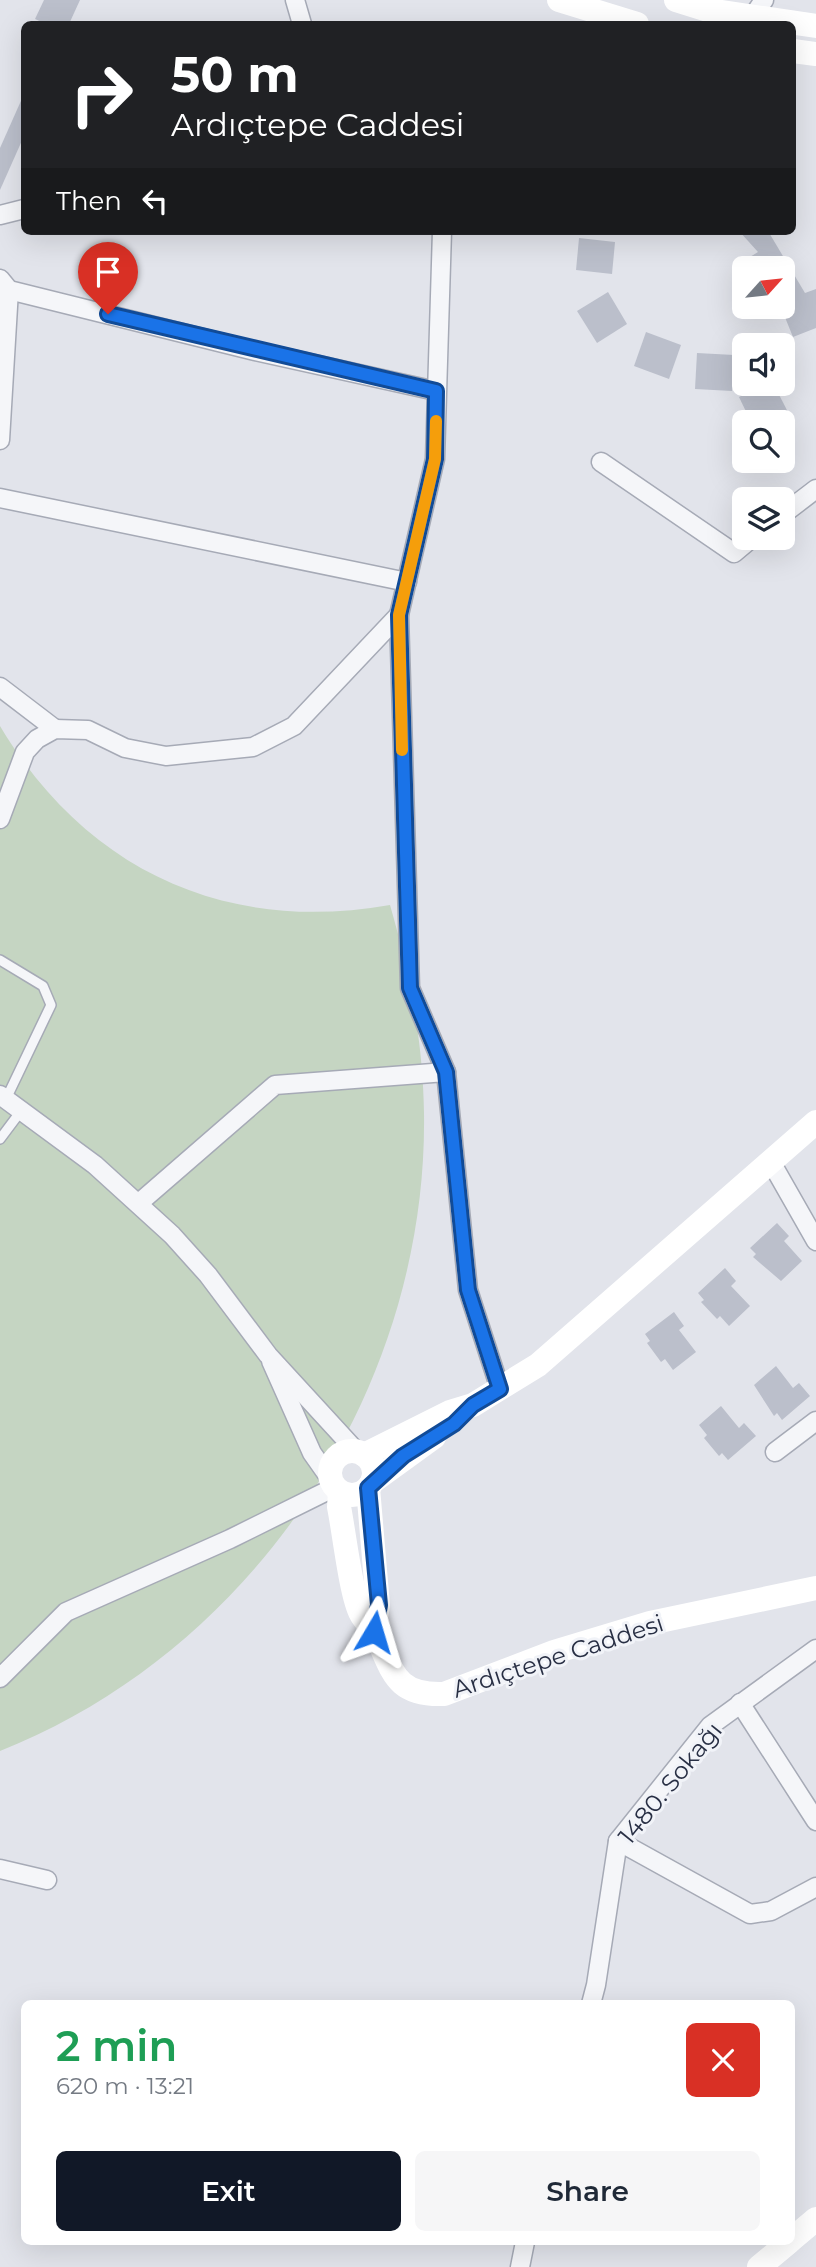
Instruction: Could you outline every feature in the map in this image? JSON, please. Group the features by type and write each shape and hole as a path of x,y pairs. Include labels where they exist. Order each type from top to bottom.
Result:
{"street":[{"path":"295,0 301,21"},
{"path":"559,0 627,21"},
{"path":"676,0 708,10 758,8 816,26"},
{"path":"796,51 816,54"},
{"path":"0,215 21,210"},
{"path":"442,235 435,459 399,615 410,988 446,1072 468,1290 500,1389"},
{"path":"0,440 5,285 255,351 436,391"},
{"path":"601,462 734,553 738,550"},
{"path":"795,505 816,489"},
{"path":"0,498 407,582"},
{"path":"0,819 25,752 37,739 55,729 88,730 125,748 166,756 253,747 294,726 399,615"},
{"path":"0,687 55,729"},
{"path":"139,1203 275,1085 446,1072"},
{"path":"3,1097 139,1203 208,1275 268,1354 373,1466 370,1485"},
{"path":"335,1486 330,1472 336,1458 349,1451 360,1453 450,1412 473,1405 538,1365 816,1122"},
{"path":"771,1162 816,1241"},
{"path":"268,1354 312,1453 335,1486 355,1495 403,1456 454,1424 473,1405"},
{"path":"775,1452 816,1421"},
{"name":"Ardıçtepe Caddesi","path":"370,1485 379,1605 374,1632"},
{"path":"0,1678 65,1612 230,1539 335,1486"},
{"name":"Ardıçtepe Caddesi","path":"335,1486 360,1612 374,1632 384,1660 402,1684 429,1695 444,1694 554,1652 638,1627 816,1588"},
{"name":"1480. Sokağı","path":"592,2000 618,1840 710,1726 816,1649"},
{"path":"740,1703 816,1821"},
{"path":"618,1840 750,1914 771,1911 816,1887"},
{"path":"0,1869 47,1880"},
{"path":"520,2267 524,2245"},
{"path":"759,2267 788,2245"}],"lane":[{"path":"0,960 43,986 51,1005 3,1097"},
{"path":"0,1139 21,1111"}],"green space":[{"path":"0,726 35,776 74,819 118,854 165,880 217,899 272,910 329,912 390,905 414,1008 424,1113 417,1215 395,1314 359,1409 309,1497 247,1577 174,1647 92,1706 0,1751"}],"building":[{"path":"44,0 80,0 70,21 35,19"},
{"path":"21,101 21,143 0,190 0,148"},
{"path":"743,235 770,235 783,256 752,256 758,252"},
{"path":"579,238 615,242 612,274 576,270"},
{"path":"795,276 805,293 816,289 816,328 795,336 795,333 791,333 786,319 795,319"},
{"path":"608,292 627,324 597,343 577,311"},
{"path":"646,332 681,345 669,379 634,366"},
{"path":"697,353 732,355 732,391 695,389"},
{"path":"780,396 787,410 745,410 739,397"},
{"path":"777,1223 789,1236 784,1241 802,1261 781,1281 753,1257 756,1254 750,1248"},
{"path":"725,1268 736,1281 731,1286 750,1306 729,1326 720,1316 717,1319 701,1302 704,1300 698,1293"},
{"path":"674,1312 684,1326 679,1330 696,1352 673,1370 665,1359 661,1362 647,1343 650,1341 645,1334"},
{"path":"776,1366 793,1388 799,1383 810,1396 782,1420 777,1413 774,1416 754,1385"},
{"path":"721,1406 739,1428 744,1423 756,1436 728,1460 722,1453 719,1456 704,1438 707,1435 699,1425"}],"slow traffic":[{"path":"402,750 399,615 435,459 436,421"}],"route":[{"path":"108,314 255,351 436,391 435,459 399,615 410,988 446,1072 468,1290 500,1389 473,1405 454,1424 391,1465 368,1488 379,1605 374,1632"}]}
